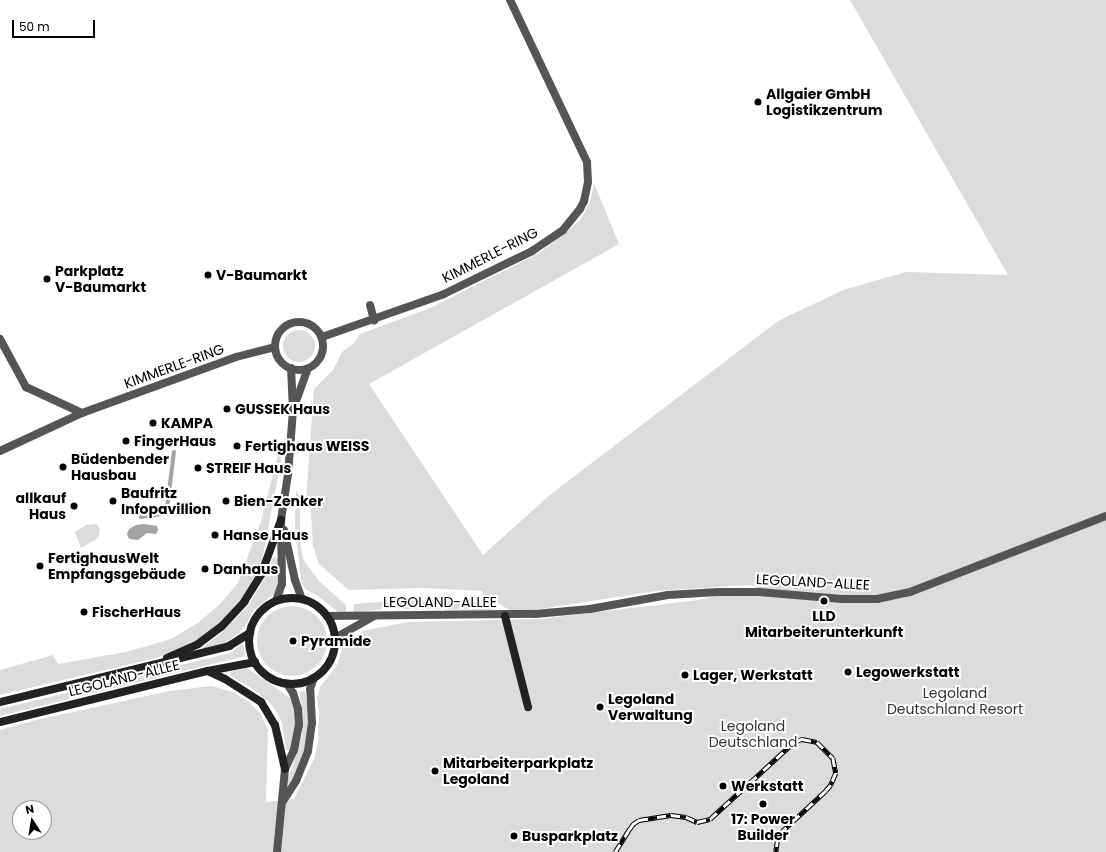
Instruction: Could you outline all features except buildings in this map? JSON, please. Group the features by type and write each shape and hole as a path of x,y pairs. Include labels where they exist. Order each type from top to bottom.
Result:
{"street":[{"name":"KIMMERLE-RING","path":"322,337 374,320 444,294 532,251 570,224 584,201 588,182 587,162 510,0"},
{"path":"370,305 374,320"},
{"path":"292,323 307,323 313,326 322,337 323,344 319,359 308,368 296,370 291,368 280,360 275,347 279,332 292,323"},
{"path":"0,339 26,387 82,413"},
{"name":"KIMMERLE-RING","path":"0,451 82,413 236,356 275,347"},
{"path":"276,602 282,584 282,520 288,474 293,410 291,368"},
{"path":"293,410 308,368"},
{"name":"LEGOLAND-ALLEE","path":"327,616 505,616 590,609 668,595 718,592 759,592 842,599 877,599 910,592 1106,516"},
{"path":"282,520 295,580 302,599"},
{"path":"150,666 198,644 222,626 244,602 261,575 282,520"},
{"path":"290,598 302,599 317,606 327,616 334,628 335,638 332,656 325,669 314,678 301,683 287,684 274,680 262,672 255,662 250,647 250,633 255,620 264,609 276,602 290,598"},
{"name":"LEGOLAND-ALLEE","path":"335,638 376,615"},
{"name":"LEGOLAND-ALLEE","path":"505,616 528,707"},
{"name":"LEGOLAND-ALLEE","path":"0,702 229,646 250,633"},
{"name":"LEGOLAND-ALLEE","path":"0,722 208,671 255,662"},
{"path":"208,671 225,679 261,702 275,724 285,769"},
{"path":"281,803 296,781 308,751 312,723 310,689 314,678"},
{"path":"277,852 285,769 294,750 300,725 293,693 287,684"}],"green space":[{"path":"850,0 1106,0 1106,852 0,852 0,730 36,720 170,691 211,686 233,692 249,702 260,713 268,729 266,802 294,799 314,759 318,742 319,713 317,698 320,687 337,665 345,640 352,634 356,645 362,631 408,622 540,619 698,600 758,587 748,585 656,591 540,609 509,610 492,599 484,598 482,591 424,588 349,590 319,564 313,546 310,497 306,499 314,389 333,370 342,352 354,343 360,334 430,308 539,253 567,232 581,219 590,202 594,183 619,244 369,384 483,555 551,494 778,321 843,290 906,272 1008,275"},
{"path":"299,330 310,335 315,346 310,357 299,362 288,357 283,346 288,335"},
{"path":"282,439 281,461 261,565 236,607 222,620 200,638 160,657 0,695 0,670 53,655 58,664 126,652 171,639 199,622 220,604 238,583 261,521"},
{"path":"296,491 300,496 300,539 303,559 319,581 346,605 346,613 338,612 318,596 305,589 301,581 295,526"},
{"path":"97,524 100,530 98,538 81,548 75,532 86,525"},
{"path":"273,557 277,558 279,561 279,580 275,593 253,611 247,623 240,632 223,644 204,651 203,647 221,633 248,606 266,576"},
{"path":"441,600 491,605 493,610 383,609 353,613 354,604 391,601"},
{"path":"292,606 305,609 317,616 324,628 327,641 324,654 317,666 305,673 292,676 279,673 267,666 260,654 257,641 260,628 267,616 279,609"},
{"path":"243,643 245,656 0,716 0,709 230,653"},
{"path":"247,668 289,697 293,704 295,728 291,750 286,750 282,723 276,711 269,702 250,687 230,676 230,672"},
{"path":"305,691 309,716 307,743 290,784 287,783 302,735 302,707 299,692"}],"shaded area":[{"path":"144,524 157,526 158,530 156,534 147,533 138,540 129,539 127,534 129,529 136,525"}],"waterway":[{"path":"141,517 162,514 167,508 174,452"}],"railway":[{"path":"615,852 633,824 639,820 671,815 686,817 697,822 710,819 794,742 802,739 817,742 833,758 836,773 831,785 826,791 783,831 778,838 776,852"}],"place":[{"name":"Allgaier GmbH Logistikzentrum","path":"758,102"},
{"name":"V-Baumarkt","path":"208,275"},
{"name":"Parkplatz V-Baumarkt","path":"47,279"},
{"name":"GUSSEK Haus","path":"227,409"},
{"name":"KAMPA","path":"153,423"},
{"name":"FingerHaus","path":"126,441"},
{"name":"Fertighaus WEISS","path":"237,446"},
{"name":"Büdenbender Hausbau","path":"63,467"},
{"name":"STREIF Haus","path":"198,468"},
{"name":"Baufritz Infopavillion","path":"113,501"},
{"name":"Bien-Zenker","path":"226,501"},
{"name":"allkauf Haus","path":"74,506"},
{"name":"Hanse Haus","path":"215,535"},
{"name":"FertighausWelt Empfangsgebäude","path":"40,566"},
{"name":"Danhaus","path":"205,569"},
{"name":"LLD Mitarbeiterunterkunft","path":"824,601"},
{"name":"FischerHaus","path":"84,612"},
{"name":"Pyramide","path":"293,641"},
{"name":"Legowerkstatt","path":"848,672"},
{"name":"Lager, Werkstatt","path":"685,675"},
{"name":"Legoland Verwaltung","path":"600,707"},
{"name":"Mitarbeiterparkplatz Legoland","path":"435,771"},
{"name":"Werkstatt","path":"723,786"},
{"name":"17: Power Builder","path":"763,804"},
{"name":"Busparkplatz","path":"514,836"}],"park label":[{"name":"Legoland Deutschland Resort","path":"955,702"},
{"name":"Legoland Deutschland","path":"753,734"}]}
